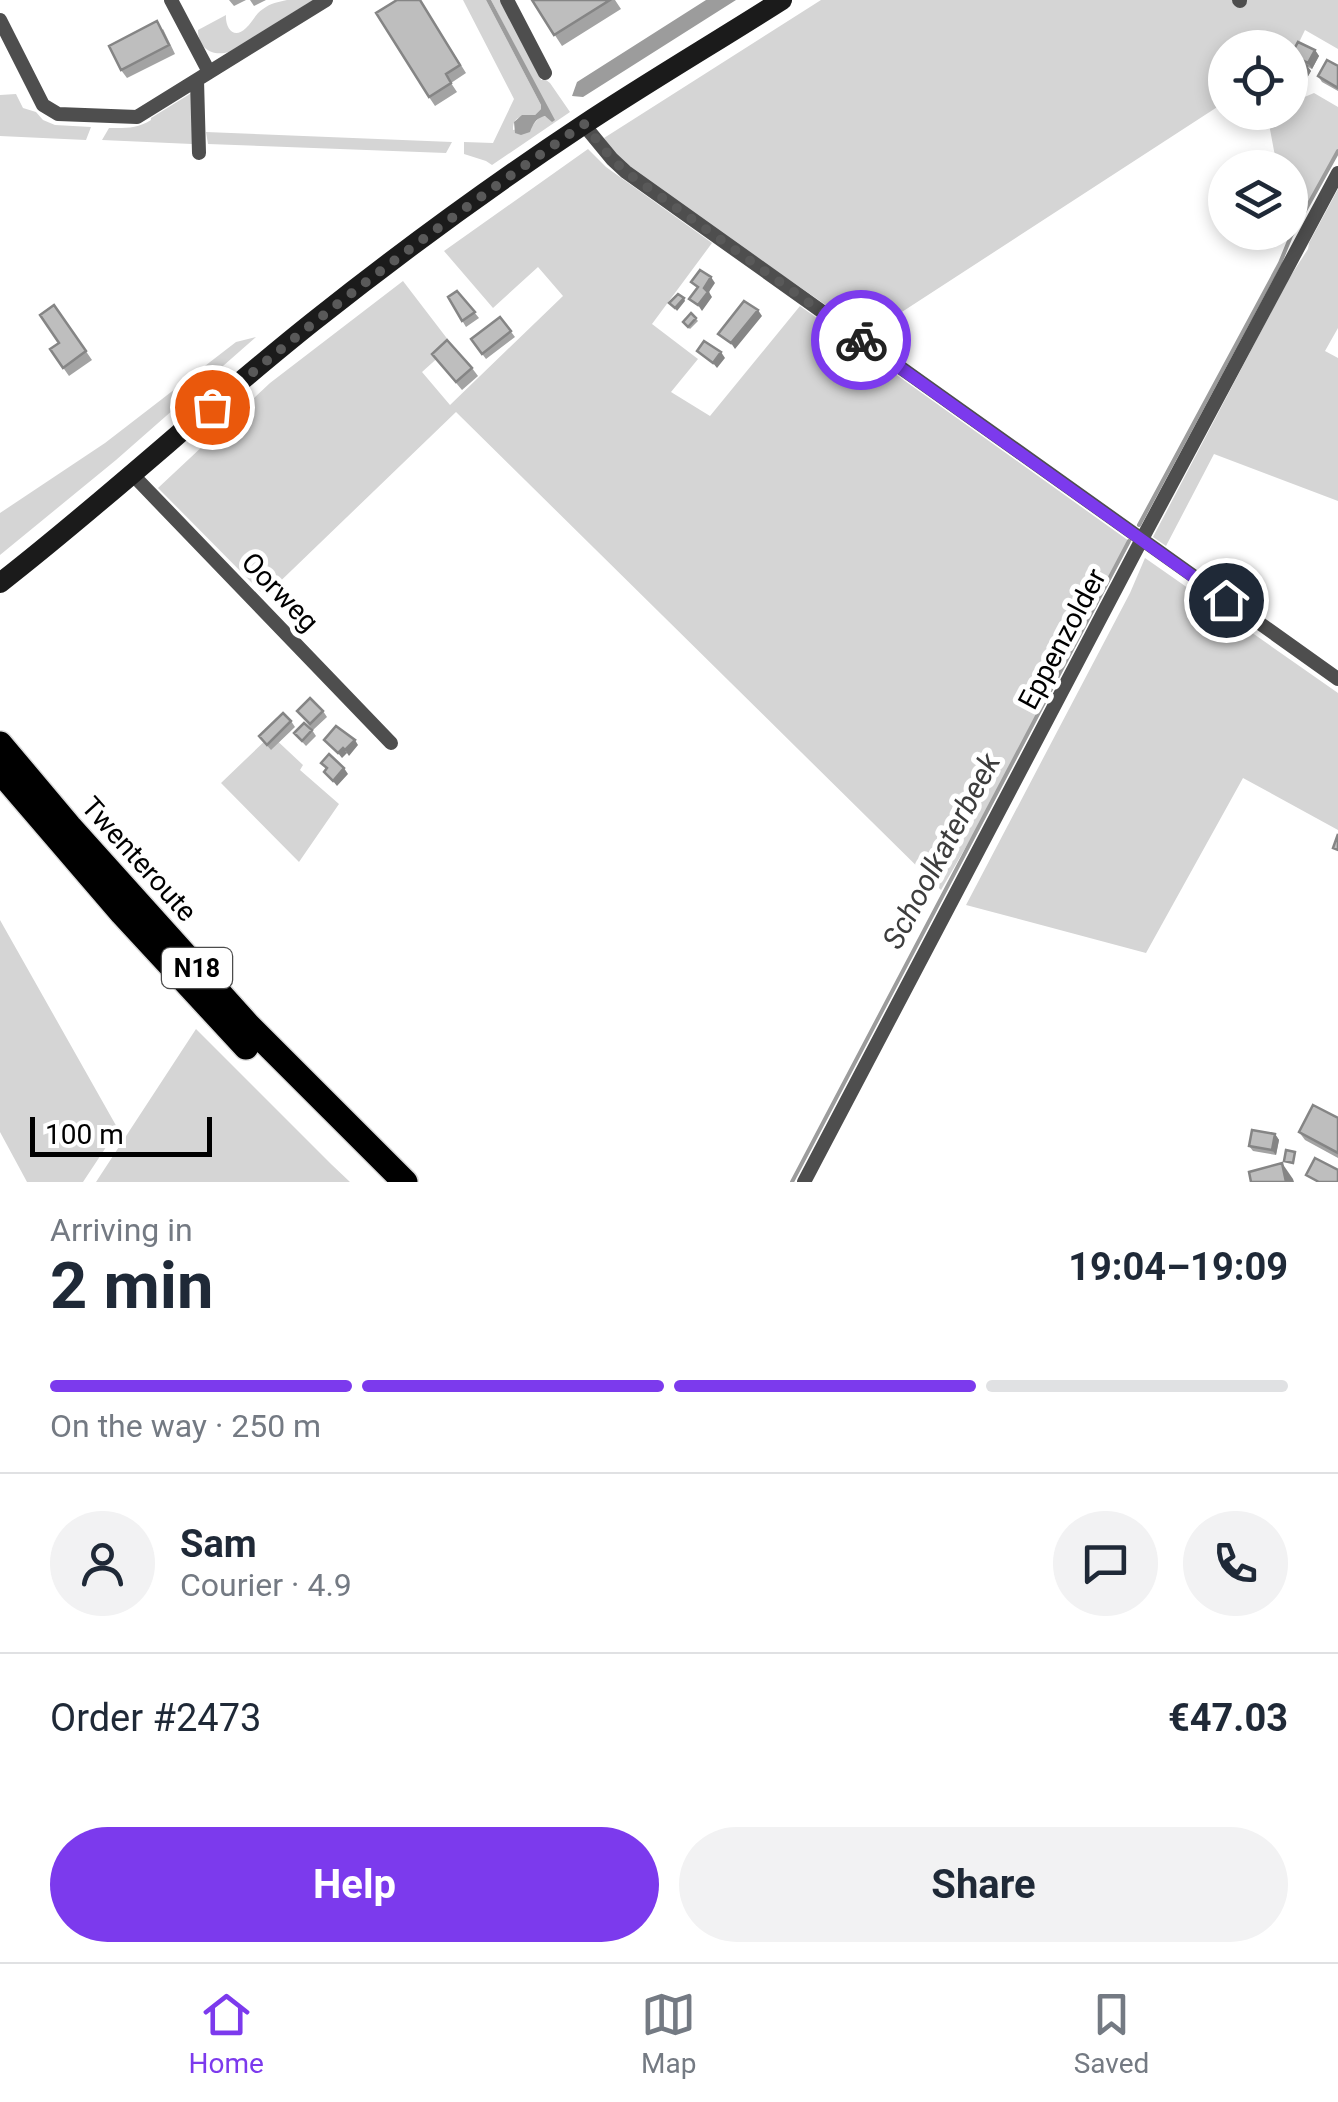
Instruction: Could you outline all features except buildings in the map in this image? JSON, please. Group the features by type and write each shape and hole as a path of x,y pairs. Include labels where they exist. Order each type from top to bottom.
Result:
{"highway":[{"name":"Twenteroute","path":"0,744 68,826 248,1025 405,1182"},
{"name":"Twenteroute","path":"0,771 122,913 237,1038 382,1182"}],"main road":[{"path":"0,583 315,321 493,187 584,124 782,0"}],"street":[{"path":"171,0 203,76 200,153"},
{"path":"0,20 43,105 58,114 137,117 326,0"},
{"path":"507,0 545,72"},
{"path":"584,124 626,172 1338,680"},
{"name":"Eppenzolder","path":"804,1182 1338,173"},
{"name":"Oorweg","path":"133,476 391,743"}],"shaded area":[{"path":"287,0 313,0 229,52 212,52 200,42 198,30 226,15 229,28 238,33 266,7"},
{"path":"463,0 486,0 541,105 535,115 517,119 513,130 532,126 540,117 547,116 548,110 491,0 501,0 541,80 550,83 570,112 492,165 464,154 464,142 493,143 514,99"},
{"path":"486,0 491,0 555,120 542,117 530,132 521,135 515,133 514,122 522,115 535,115 541,105"},
{"path":"706,0 736,0 583,97 572,96 577,82"},
{"path":"821,0 1338,0 1338,49 1308,30 1208,30 1208,113 868,334 623,165 604,138"},
{"path":"193,92 192,144 102,140 109,128 146,123"},
{"path":"1314,93 1338,107 1338,151 1308,205 1308,150 1274,150 1270,130 1308,130 1308,96"},
{"path":"16,94 23,108 36,112 43,120 55,125 91,127 86,140 0,136 0,95"},
{"path":"206,132 452,142 446,153 208,144"},
{"path":"588,149 606,167 712,243 652,324 698,359 671,392 710,416 800,306 1129,541 941,890 456,412 265,596 158,488 270,383 403,281 452,345 422,372 450,405 563,296 538,267 493,308 444,251"},
{"path":"1338,189 1338,328 1325,351 1338,358 1338,501 1214,454 1166,546 1153,537"},
{"path":"256,337 0,555 0,513 105,443 236,342"},
{"path":"1145,558 1338,693 1338,830 1243,778 1146,953 966,905"},
{"path":"271,735 303,765 300,770 339,804 299,862 221,783"},
{"path":"0,920 118,1129 83,1182 27,1182 0,1132"},
{"path":"196,1029 331,1164 350,1182 96,1182"}],"waterway":[{"name":"Schoolkaterbeek","path":"1139,525 1338,151"},
{"name":"Schoolkaterbeek","path":"792,1182 1129,541"}],"way so far":[{"path":"212,407 372,276 584,124 626,172 861,340"}],"route":[{"path":"861,340 1226,600"}]}
